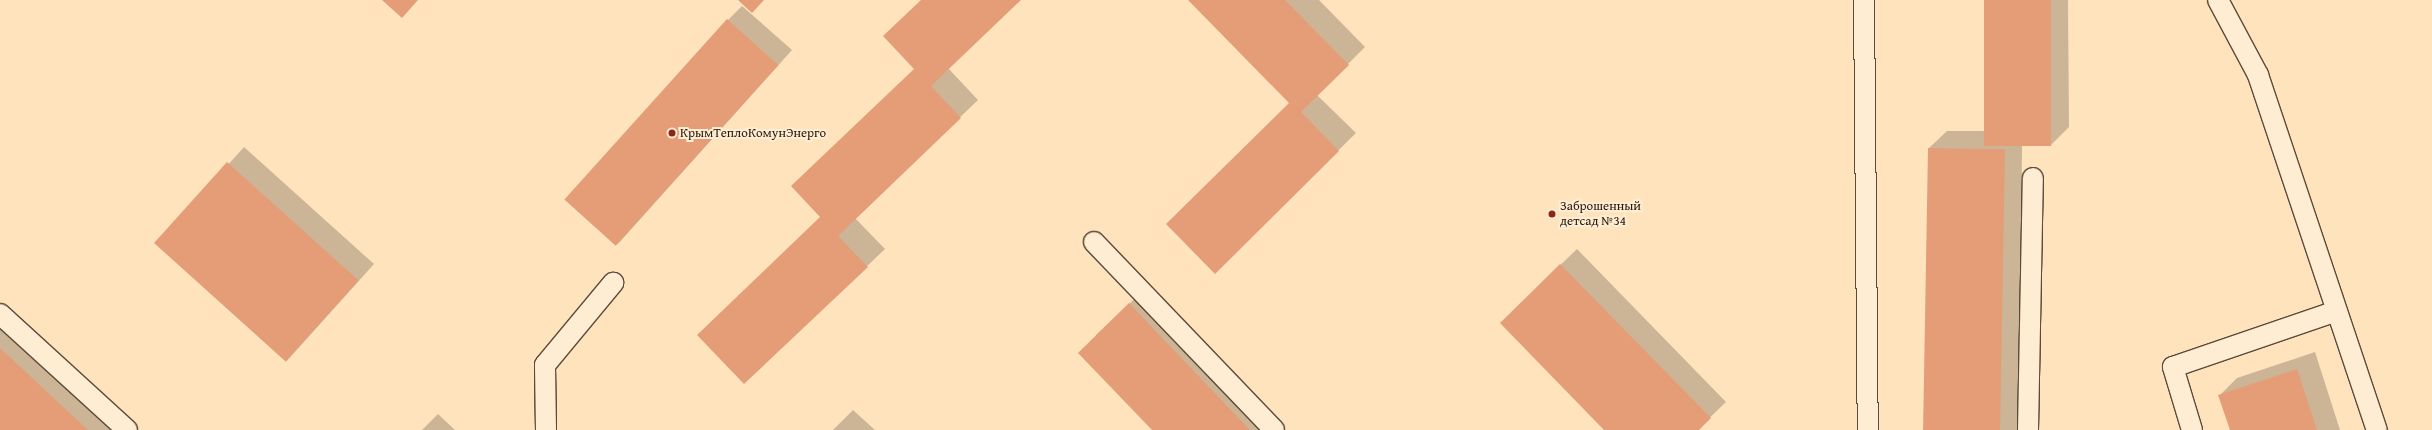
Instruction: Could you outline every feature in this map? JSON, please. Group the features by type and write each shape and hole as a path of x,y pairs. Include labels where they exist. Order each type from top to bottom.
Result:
{"lane":[{"path":"1864,0 1868,430"},
{"path":"2218,0 2258,75 2377,430"},
{"path":"2028,430 2033,178"},
{"path":"1094,242 1274,430"},
{"path":"546,430 545,365 613,283"},
{"path":"2192,430 2174,367 2337,311"},
{"path":"0,314 127,430"}],"building":[{"path":"382,0 418,0 402,18"},
{"path":"738,0 764,0 752,13"},
{"path":"921,0 1021,0 931,86 961,118 838,236 868,267 744,384 697,335 820,217 791,186 914,69 883,36"},
{"path":"1188,0 1285,0 1349,65 1301,112 1339,151 1215,274 1166,224 1289,103"},
{"path":"1984,0 2051,0 2051,146 1984,146"},
{"name":"КрымТеплоКомунЭнерго","path":"727,19 778,65 616,246 564,200"},
{"path":"1928,148 2005,149 2000,430 1923,430"},
{"path":"227,162 359,280 286,361 154,243"},
{"path":"1560,264 1711,418 1699,430 1604,430 1500,323"},
{"path":"1129,303 1250,430 1152,430 1078,353"},
{"path":"0,348 88,430 0,430"},
{"path":"2297,369 2317,430 2230,430 2218,395"}],"place":[{"name":"КрымТеплоКомунЭнерго","path":"672,133"},
{"name":"Заброшенный детсад №34","path":"1552,214"}]}
